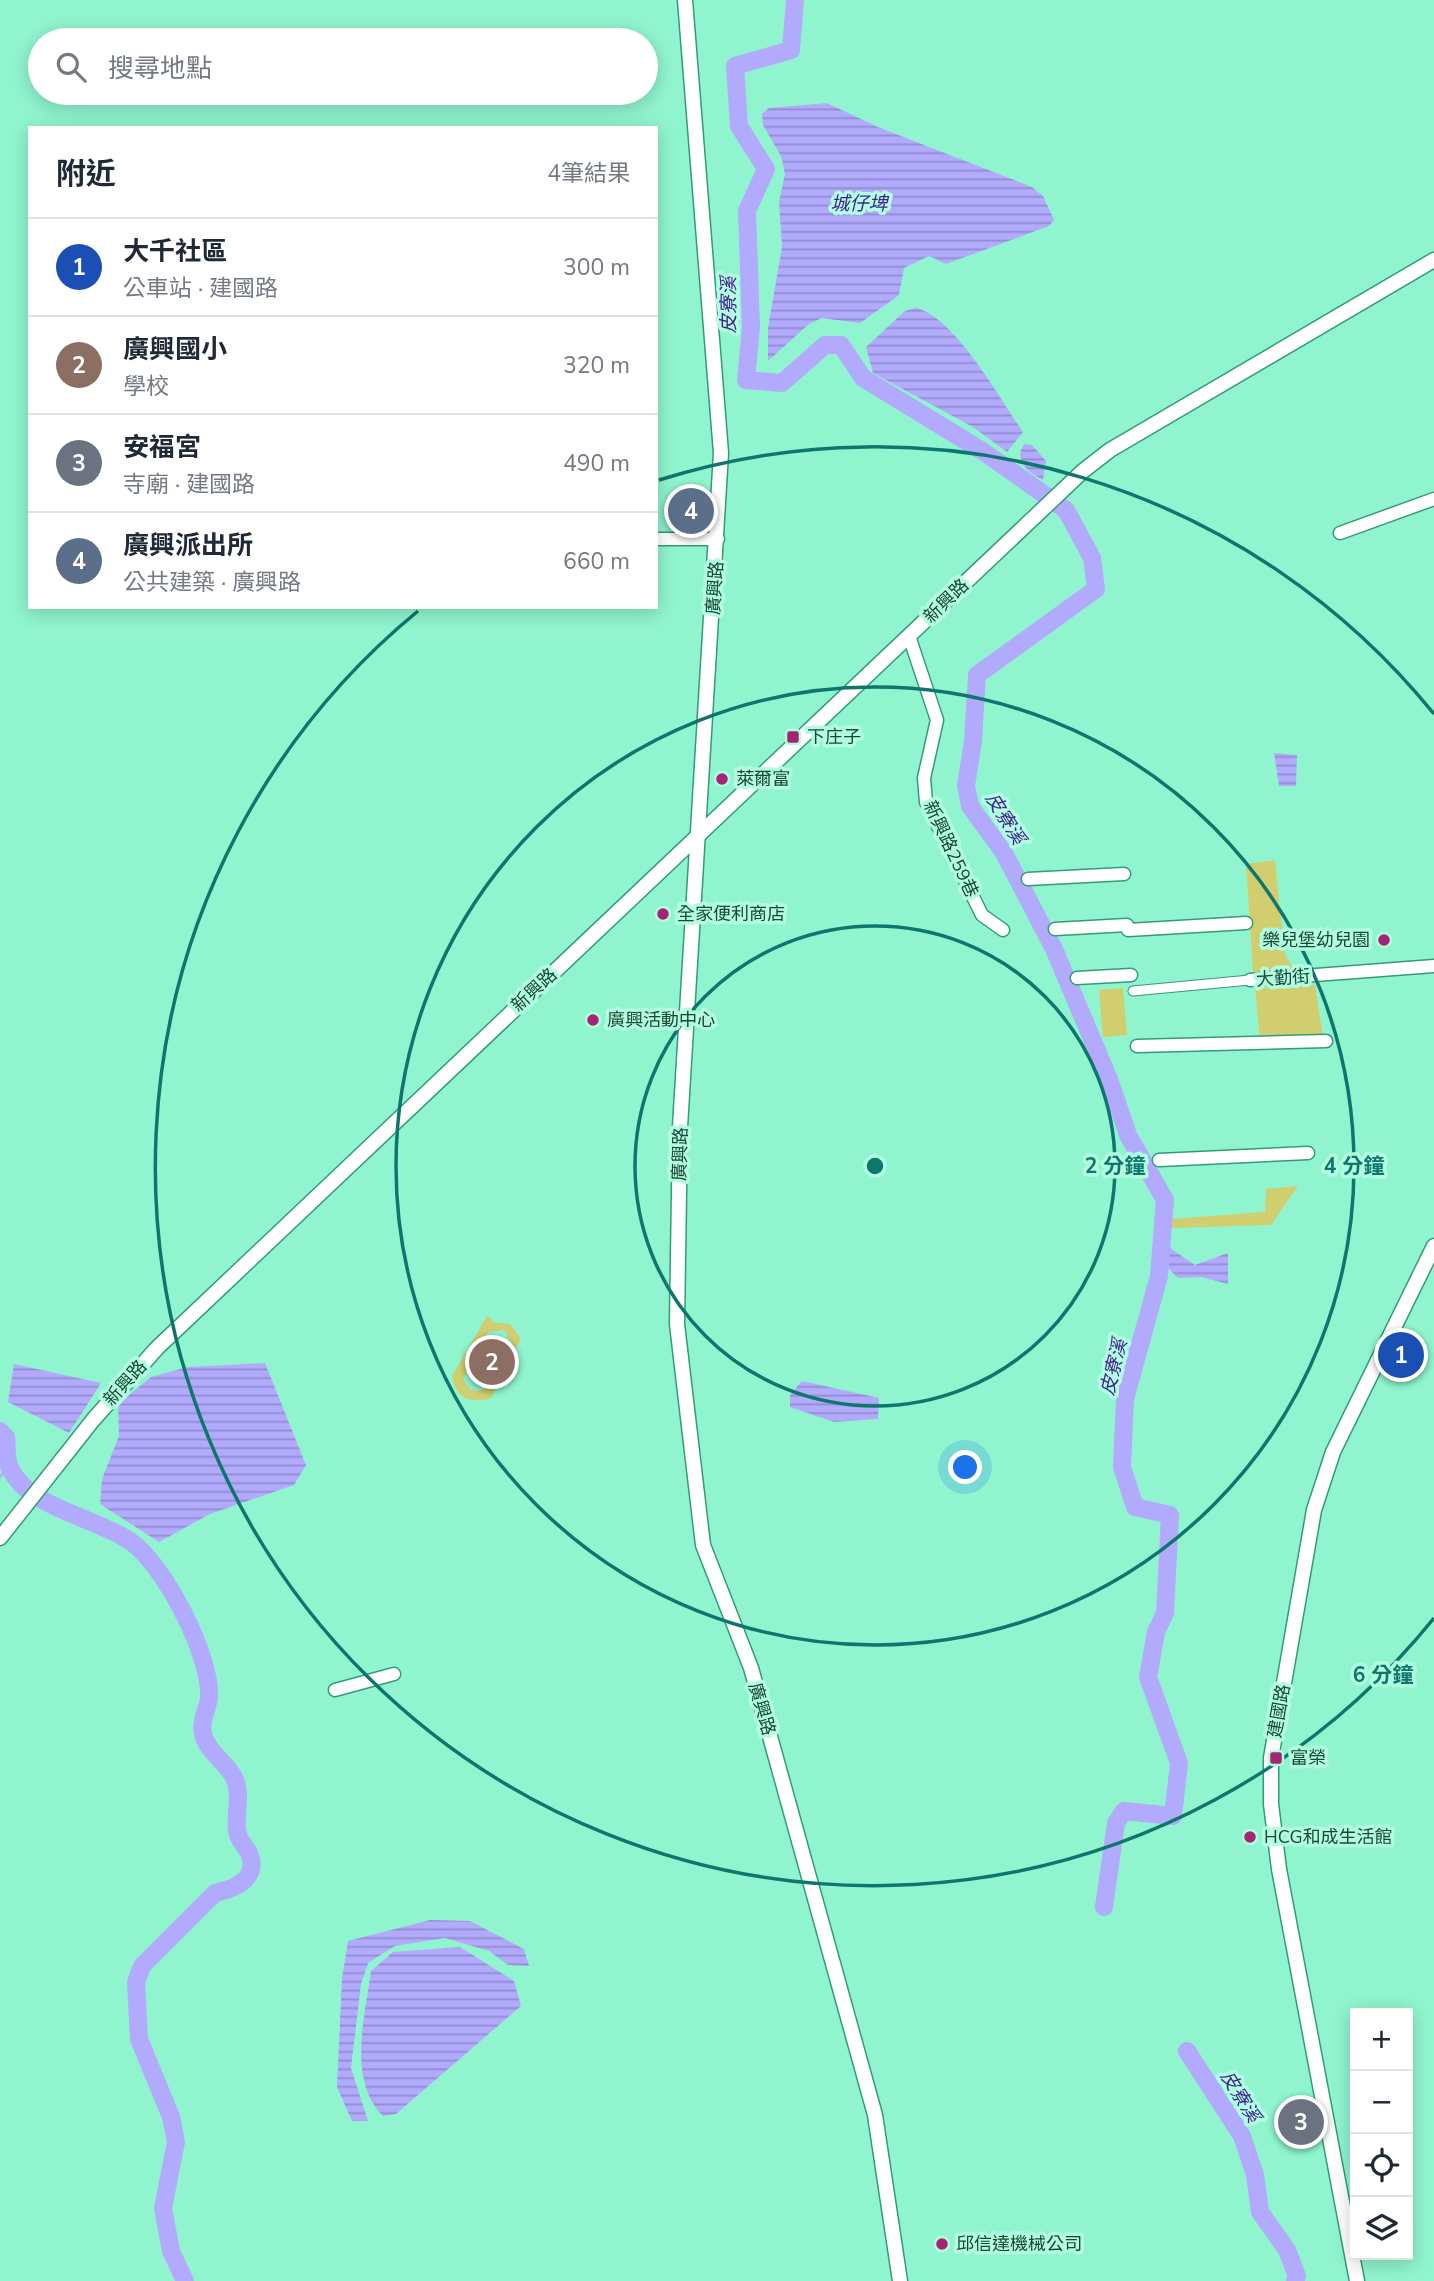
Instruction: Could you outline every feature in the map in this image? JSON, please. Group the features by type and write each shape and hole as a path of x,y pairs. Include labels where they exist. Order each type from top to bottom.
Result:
{"street":[{"name":"廣興路","path":"685,0 721,453 718,539 680,1128 677,1324 703,1545 751,1668 875,2115 900,2281"},
{"name":"新興路","path":"0,1538 117,1391 157,1348 1061,491 1110,450 1434,260"},
{"path":"1340,533 1434,499"},
{"path":"658,539 718,539"},
{"name":"新興路259巷","path":"909,636 937,720 924,778 926,802 982,915 1003,930"},
{"path":"1028,880 1124,874"},
{"path":"1055,929 1246,923"},
{"name":"大勤街","path":"1133,991 1434,966"},
{"path":"1077,978 1131,975"},
{"path":"1137,1046 1326,1041"},
{"path":"1159,1160 1308,1153"},
{"name":"建國路","path":"1357,2281 1279,1869 1271,1804 1271,1758 1297,1598 1323,1477 1434,1246"},
{"path":"335,1690 394,1674"}],"shaded area":[{"path":"1275,860 1285,955 1295,971 1253,974 1246,864"},
{"path":"1315,985 1323,1037 1260,1039 1255,988"},
{"path":"1123,988 1127,1035 1103,1037 1099,990"},
{"path":"1298,1186 1271,1225 1171,1228 1171,1219 1265,1212 1266,1189"},
{"path":"487,1316 492,1319 491,1322 510,1324 521,1339 491,1398 465,1398 457,1390 452,1376","holes":["504,1330 514,1347 492,1384 478,1391 470,1390 463,1379 488,1332"]}],"water":[{"name":"城仔埤","path":"827,103 878,127 1032,187 1043,196 1054,220 1049,226 946,264 929,256 904,268 899,295 860,323 822,318 809,324 768,361 768,328 782,247 779,202 785,174 781,156 763,125 762,114 769,108"},
{"path":"916,308 931,314 960,342 1023,432 1007,452 973,427 873,373 866,347 905,311"},
{"path":"1024,444 1032,445 1046,461 1043,480 1028,470 1021,461"},
{"path":"1274,753 1297,755 1296,786 1279,786"},
{"path":"1170,1248 1195,1265 1228,1253 1228,1284 1201,1277 1178,1278 1167,1267"},
{"path":"265,1363 306,1465 294,1485 210,1514 159,1542 100,1504 102,1479 119,1436 118,1404 151,1377 188,1367"},
{"path":"14,1364 101,1383 69,1433 8,1402"},
{"path":"802,1381 879,1398 878,1419 834,1422 790,1407 790,1395"},
{"path":"430,1920 470,1921 524,1949 529,1966 508,1965 489,1951 445,1938 395,1946 368,1963 361,1984 351,2068 368,2121 352,2121 337,2087 342,1978 348,1941"},
{"path":"460,1947 514,1981 521,2006 396,2114 383,2116 372,2101 362,2066 361,2047 371,1971 393,1952"}],"waterway":[{"name":"皮寮溪","path":"795,0 791,50 735,66 739,126 766,169 747,211 751,327 746,380 782,383 825,345 841,345 863,378 984,452 1066,510 1092,558 1096,589 977,675 973,741 966,786 970,806 1004,853 1054,949 1109,1079 1128,1135 1165,1200 1159,1276 1125,1399 1122,1467 1135,1507 1170,1515 1165,1613 1156,1632 1148,1677 1179,1763 1173,1816 1124,1811 1116,1823 1104,1907"},
{"path":"0,1431 6,1437 10,1468 19,1482 31,1493 130,1541 157,1569 183,1613 203,1659 209,1698 202,1725 203,1734 236,1782 237,1830 252,1862 248,1876 230,1889 215,1893 142,1966 136,1982 139,2039 171,2117 176,2142 163,2208 171,2251 185,2281"},
{"path":"0,1477 8,1466"},
{"name":"皮寮溪","path":"1187,2051 1242,2136 1255,2175 1260,2212 1287,2250 1297,2276 1295,2281"}],"place":[{"name":"廣興派出所","path":"691,511"},
{"name":"下庄子","path":"793,737"},
{"name":"萊爾富","path":"722,779"},
{"name":"全家便利商店","path":"663,914"},
{"name":"樂兒堡幼兒園","path":"1384,940"},
{"name":"廣興活動中心","path":"593,1020"},
{"name":"大千社區","path":"1401,1355"},
{"name":"廣興國小","path":"492,1362"},
{"name":"富榮","path":"1276,1758"},
{"name":"HCG和成生活館","path":"1250,1837"},
{"name":"安福宮","path":"1301,2122"},
{"name":"邱信達機械公司","path":"942,2244"}]}
